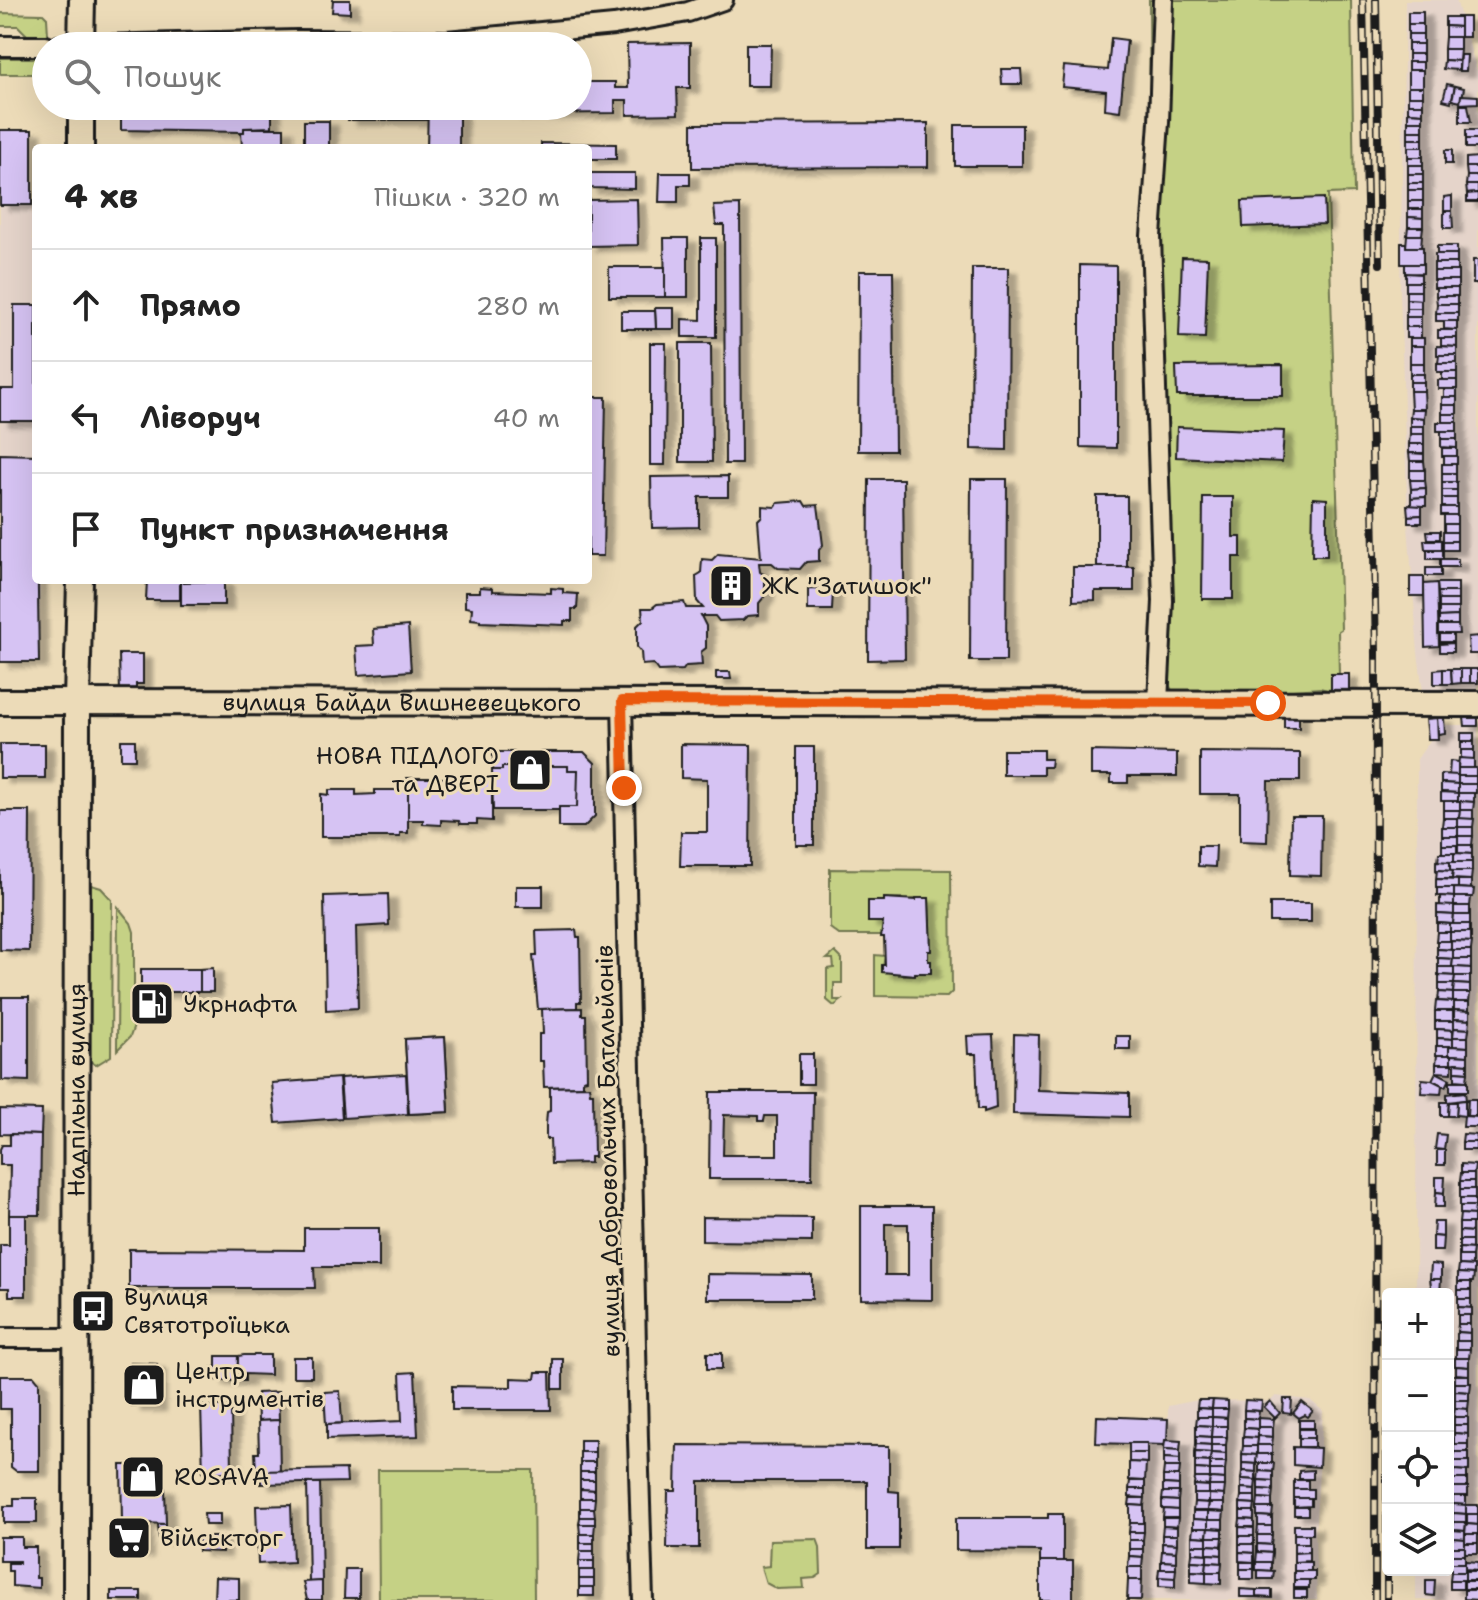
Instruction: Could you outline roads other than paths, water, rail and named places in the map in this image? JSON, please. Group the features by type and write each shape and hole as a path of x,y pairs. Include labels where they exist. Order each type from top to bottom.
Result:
{"street":[{"path":"81,32 82,0"},
{"path":"541,32 614,25 688,12 723,0"},
{"path":"1158,702 1163,601 1151,236 1159,135 1163,0"},
{"path":"0,46 32,46"},
{"path":"81,120 81,144"},
{"name":"Надпільна вулиця","path":"76,1600 77,700 80,584"},
{"name":"вулиця Добровольчих Батальйонів","path":"622,701 643,1600"},
{"name":"вулиця Байди Вишневецького","path":"0,702 1478,704"},
{"path":"0,1338 76,1338"}],"railway":[{"path":"1363,0 1376,654 1375,1600"},
{"path":"1376,0 1380,264"},
{"path":"1387,1504 1387,1600"}],"place":[{"name":"ЖК \"Затишок\"","path":"731,586"},
{"name":"НОВА ПІДЛОГО та ДВЕРІ","path":"530,770"},
{"name":"Укрнафта","path":"152,1004"},
{"name":"Вулиця Святотроїцька","path":"93,1311"},
{"name":"Центр інструментів","path":"144,1385"},
{"name":"ROSAVA","path":"143,1477"},
{"name":"Військторг","path":"129,1538"}]}
